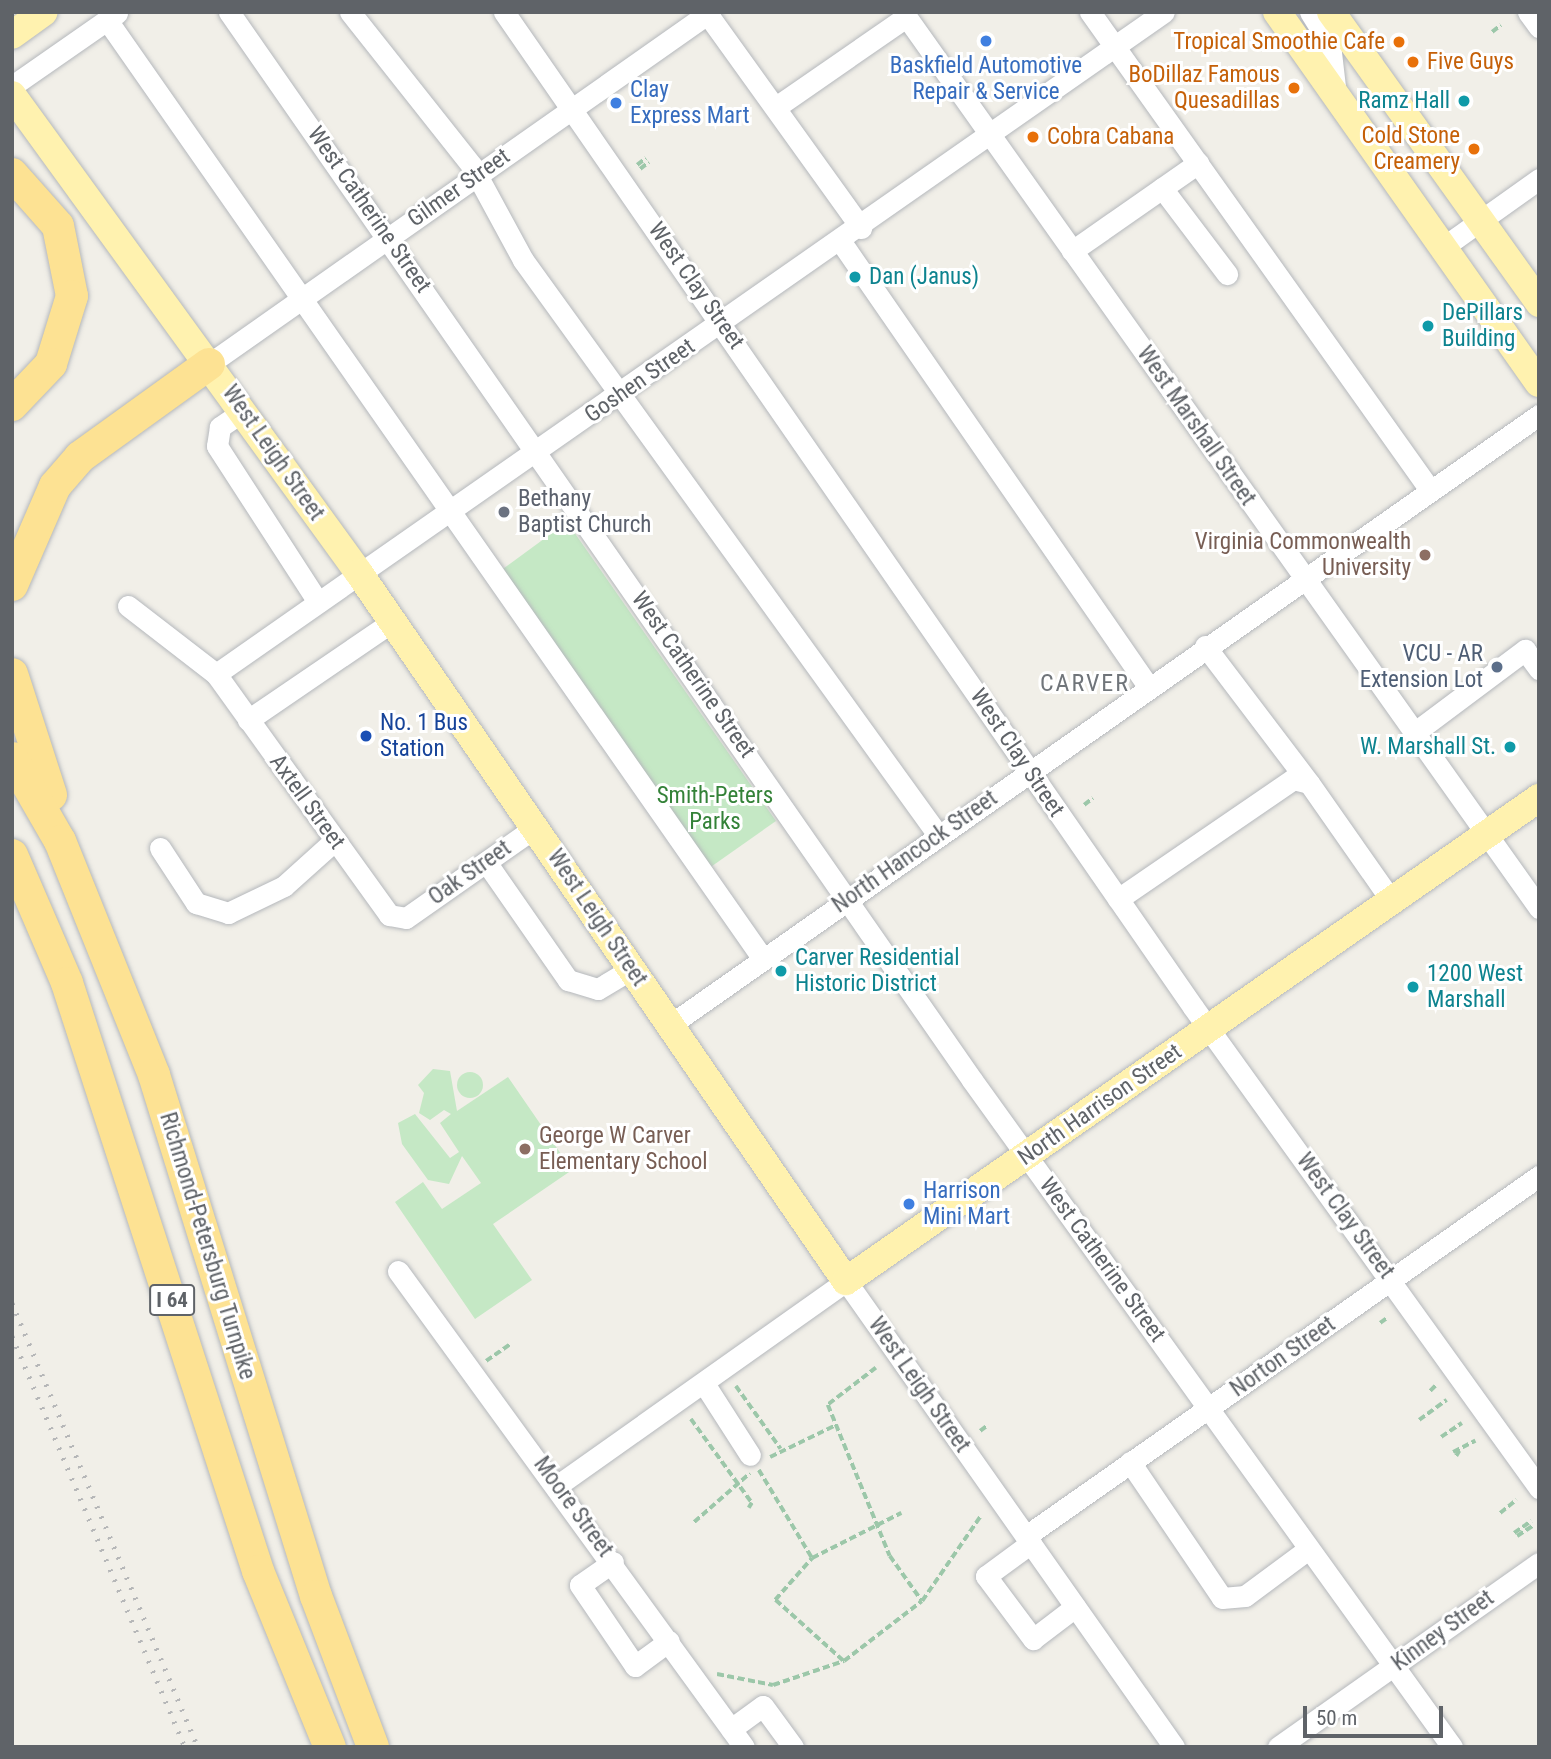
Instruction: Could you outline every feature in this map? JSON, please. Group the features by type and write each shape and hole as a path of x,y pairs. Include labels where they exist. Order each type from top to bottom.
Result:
{"highway":[{"path":"12,174 58,226 72,296 51,364 12,405"},
{"path":"12,586 55,486 80,457 209,364"},
{"path":"12,674 60,841"},
{"name":"Richmond-Petersburg Turnpike","path":"12,758 60,841 154,1075 316,1596 373,1747"},
{"name":"I 64","path":"12,855 67,983 258,1571 330,1747"}],"main road":[{"path":"12,35 44,12"},
{"path":"1277,12 1539,383"},
{"path":"1331,12 1533,296"},
{"name":"West Leigh Street","path":"12,95 393,621 846,1281"},
{"name":"North Harrison Street","path":"846,1281 1539,797"}],"street":[{"name":"West Catherine Street","path":"229,12 1028,1156 1451,1747"},
{"path":"350,12 476,177 523,261 623,393 938,835"},
{"name":"West Clay Street","path":"504,12 1208,1028 1539,1488"},
{"path":"1090,12 1429,487"},
{"name":"Goshen Street","path":"216,674 991,139 1164,12"},
{"path":"1310,12 1330,44 1336,97"},
{"path":"1528,12 1539,27"},
{"name":"Gilmer Street","path":"209,364 476,177 570,107 708,13"},
{"path":"708,13 861,228"},
{"path":"776,107 904,15"},
{"name":"West Marshall Street","path":"904,15 1539,908"},
{"path":"12,86 112,16 301,299 763,959"},
{"path":"1072,251 1198,163"},
{"path":"1442,248 1539,179"},
{"path":"1162,188 1227,274"},
{"path":"841,242 1148,686"},
{"path":"1533,296 1539,314"},
{"path":"242,412 220,427 217,446 318,602"},
{"name":"North Hancock Street","path":"670,1025 1429,487 1539,415"},
{"name":"Axtell Street","path":"128,606 216,674 389,915 406,918"},
{"path":"248,720 393,621"},
{"path":"1205,646 1309,783 1391,900"},
{"path":"1414,733 1525,650 1539,669"},
{"path":"1118,899 1293,779 1309,783"},
{"name":"Oak Street","path":"406,918 534,828"},
{"path":"160,848 196,903 228,913 272,894 335,840"},
{"path":"486,862 568,980 598,989 631,969"},
{"path":"1532,1181 1539,1203"},
{"name":"Norton Street","path":"1075,1607 1032,1639 986,1576 1028,1540 1130,1462 1532,1181"},
{"name":"Moore Street","path":"398,1271 558,1485 744,1747"},
{"name":"North Harrison Street","path":"558,1485 705,1385 846,1281"},
{"name":"West Leigh Street","path":"846,1281 1174,1747"},
{"path":"705,1385 754,1460"},
{"path":"1130,1462 1222,1598 1245,1596 1307,1549"},
{"path":"613,1562 580,1585 635,1666 668,1641"},
{"name":"Kinney Street","path":"1278,1747 1539,1563"},
{"path":"731,1729 763,1706 793,1747"}],"path":[{"path":"1492,32 1501,25"},
{"path":"638,167 648,160"},
{"path":"1084,805 1093,798"},
{"path":"1380,1323 1387,1318"},
{"path":"489,1359 510,1344"},
{"path":"876,1368 828,1405 890,1556 922,1601"},
{"path":"1430,1391 1436,1385"},
{"path":"736,1386 781,1449"},
{"path":"1419,1420 1447,1401"},
{"path":"691,1419 752,1503 748,1508"},
{"path":"1441,1437 1462,1423"},
{"path":"980,1431 988,1425"},
{"path":"1454,1454 1475,1441"},
{"path":"754,1460 812,1558"},
{"path":"1500,1513 1516,1500"},
{"path":"844,1661 775,1600 812,1558 901,1513"},
{"path":"713,1673 773,1685 844,1661 922,1601 980,1517"},
{"path":"1516,1534 1532,1523"}],"green space":[{"name":"Smith-Peters Parks","path":"567,522 776,821 705,871 500,571"},
{"path":"433,1069 450,1071 457,1111 508,1077 572,1170 493,1224 532,1280 475,1319 395,1202 423,1182 442,1209 481,1183 462,1156 449,1184 428,1180 402,1144 398,1123 415,1114 450,1158 459,1152 440,1123 451,1114 444,1110 430,1120 419,1113 424,1093 418,1085"},
{"path":"470,1072 479,1076 483,1085 479,1094 470,1098 461,1094 457,1085 461,1076"}],"railway":[{"path":"12,1303 198,1747"},
{"path":"12,1336 185,1747"}],"place":[{"name":"Baskfield Automotive Repair & Service","path":"986,41"},
{"name":"Tropical Smoothie Cafe","path":"1399,42"},
{"name":"Five Guys","path":"1413,62"},
{"name":"BoDillaz Famous Quesadillas","path":"1294,88"},
{"name":"Ramz Hall","path":"1464,101"},
{"name":"Clay Express Mart","path":"616,103"},
{"name":"Cobra Cabana","path":"1033,137"},
{"name":"Cold Stone Creamery","path":"1474,149"},
{"name":"Dan (Janus)","path":"855,277"},
{"name":"DePillars Building","path":"1428,326"},
{"name":"Bethany Baptist Church","path":"504,512"},
{"name":"Virginia Commonwealth University","path":"1425,555"},
{"name":"VCU - AR Extension Lot","path":"1497,667"},
{"name":"No. 1 Bus Station","path":"366,736"},
{"name":"W. Marshall St.","path":"1510,747"},
{"name":"Carver Residential Historic District","path":"781,971"},
{"name":"1200 West Marshall","path":"1413,987"},
{"name":"George W Carver Elementary School","path":"525,1149"},
{"name":"Harrison Mini Mart","path":"909,1204"}],"district":[{"name":"CARVER","path":"1085,684"}]}
